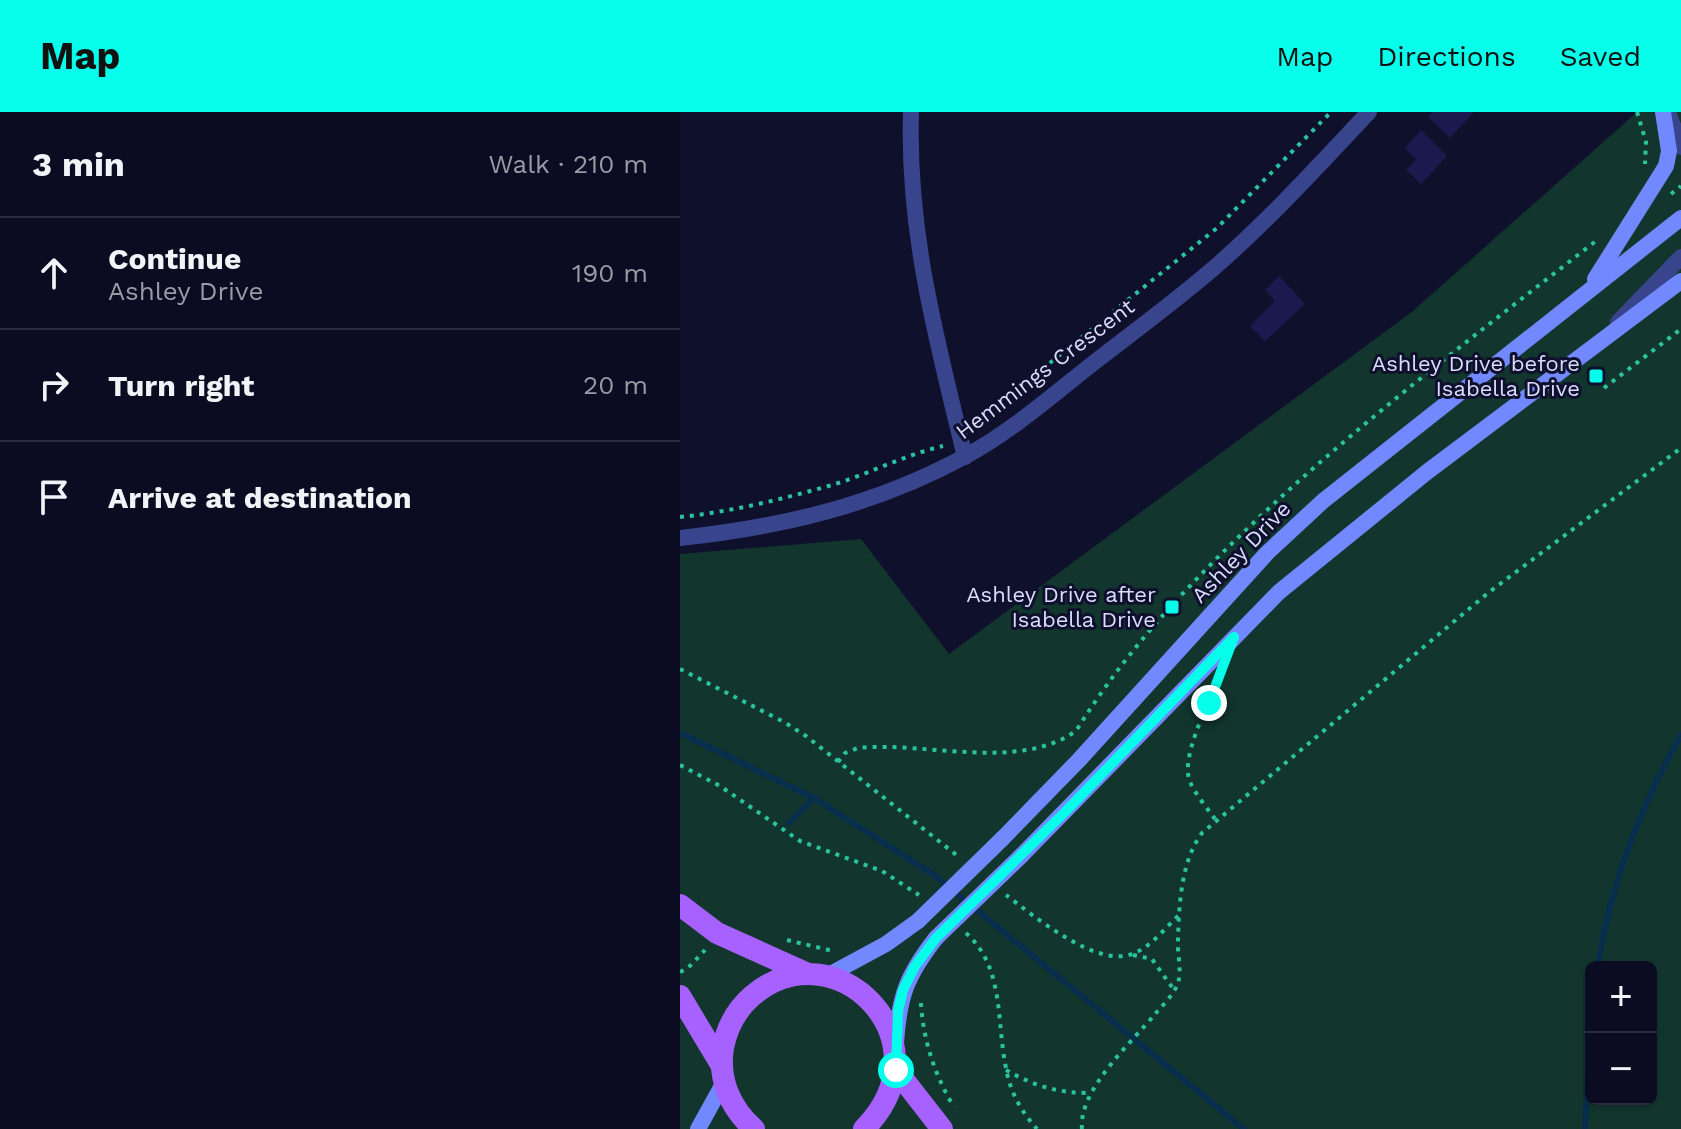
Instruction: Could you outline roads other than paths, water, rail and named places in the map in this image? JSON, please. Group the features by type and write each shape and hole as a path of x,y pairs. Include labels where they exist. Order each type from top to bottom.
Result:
{"main road":[{"path":"1588,290 1666,166 1669,151 1665,112"},
{"name":"Ashley Drive","path":"818,976 886,944 918,921 1079,760 1267,553 1323,501 1681,218"},
{"path":"864,1129 878,1114 890,1093 903,990 915,966 936,938 1021,856 1279,592 1415,481 1681,281"},
{"path":"680,905 717,933 854,988 870,1000 891,1033 896,1061 951,1124"},
{"path":"698,1129 723,1074 725,1037 732,1019 744,1003 776,980 796,975 818,976"},
{"path":"680,996 723,1074 739,1113 754,1129"}],"street":[{"path":"911,112 912,198 923,277 965,457"},
{"name":"Hemmings Crescent","path":"680,538 750,530 823,514 877,496 965,457 1037,408 1214,268 1263,223 1369,112"},
{"path":"1665,112 1681,147"},
{"path":"1592,349 1681,257"}],"waterway":[{"path":"680,733 814,798 934,875 1244,1129"},
{"path":"1599,961 1610,907 1629,847 1681,735"},
{"path":"789,823 814,798"},
{"path":"1585,1129 1590,1033"}],"place":[{"name":"Ashley Drive before Isabella Drive","path":"1596,376"},
{"name":"Ashley Drive after Isabella Drive","path":"1172,607"}]}
